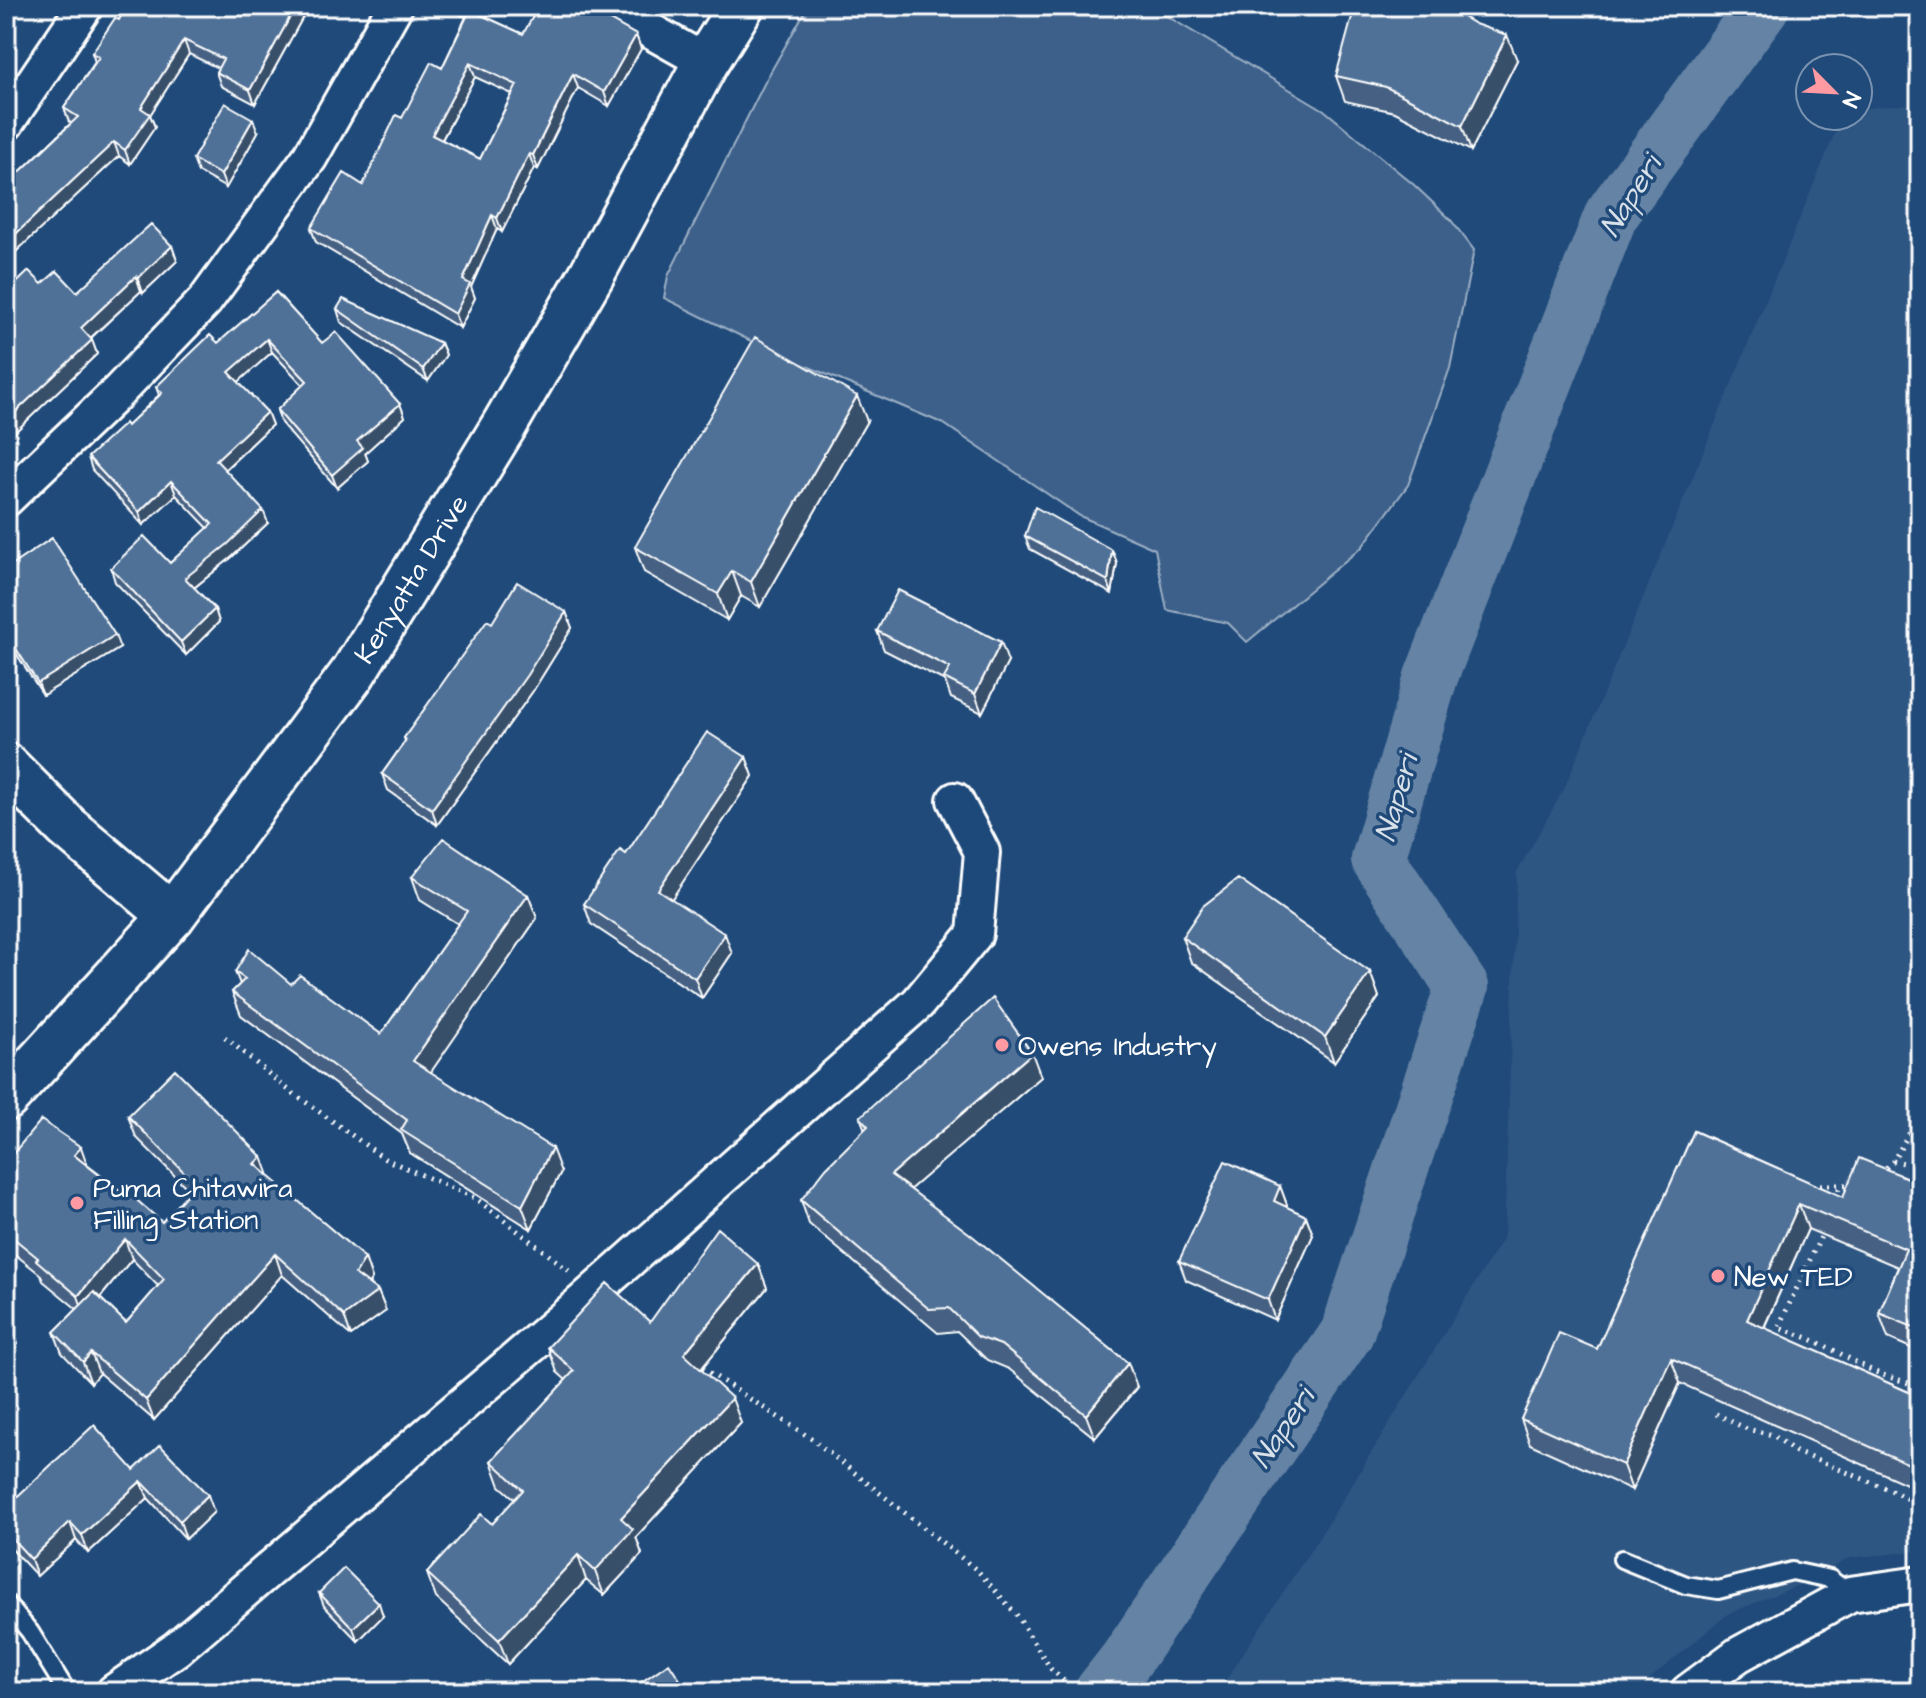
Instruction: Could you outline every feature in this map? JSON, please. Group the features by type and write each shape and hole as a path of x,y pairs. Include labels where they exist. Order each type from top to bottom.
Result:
{"main road":[{"name":"Kenyatta Drive","path":"6,1098 172,916 353,673 505,424 592,274 706,62 741,6"},
{"path":"6,766 67,827 172,916"}],"street":[{"path":"6,123 85,6"},
{"path":"6,499 114,396 205,301 310,157 395,6"},
{"path":"606,6 706,62"},
{"path":"114,1692 176,1649 595,1290 918,1003 975,934 982,852 955,800"},
{"path":"1688,1692 1738,1655 1850,1594 1920,1584"}],"lane":[{"path":"1622,1559 1686,1585 1718,1590 1792,1571 1830,1579 1850,1594"},
{"path":"6,1603 30,1632 67,1692"}],"path":[{"path":"225,1037 282,1085 385,1159 475,1198 595,1290"},
{"path":"1876,1176 1893,1161 1920,1115"},
{"path":"1893,1161 1920,1166"},
{"path":"1802,1185 1868,1183"},
{"path":"1835,1200 1840,1186"},
{"path":"1825,1226 1778,1328 1799,1333 1846,1354 1874,1372 1920,1388"},
{"path":"690,1360 812,1439 978,1571 1016,1614 1051,1669 1076,1692"},
{"path":"1716,1414 1747,1429 1773,1435 1796,1452 1891,1490 1920,1506"}],"shaded area":[{"path":"808,6 1150,6 1324,110 1450,219 1474,250 1450,368 1408,485 1362,547 1247,642 1228,623 1167,610 1155,549 1080,516 944,424 771,351 664,298 668,276 766,80"},
{"path":"1920,103 1920,1551 1849,1558 1806,1582 1728,1614 1634,1692 1218,1692 1327,1525 1504,1236 1517,872 1564,789 1835,132 1874,132 1874,107"}],"building":[{"path":"126,6 296,6 250,90 216,72 223,59 184,40 141,108 150,114 125,150 114,142 6,243 6,185 78,117 64,108 99,57 92,53 115,18 119,20"},
{"path":"466,6 481,6 478,12"},
{"path":"539,6 585,6 636,35 604,92 573,74 533,155 529,154 497,218 492,215 463,280 470,284 455,314 311,228 344,173 363,185 396,115 402,118 431,62 442,68 470,10 523,34","holes":["470,63 517,85 480,159 432,135"]},
{"path":"1355,6 1445,6 1475,24 1507,35 1462,126 1386,87 1336,76"},
{"path":"225,103 253,119 221,175 193,159"},
{"path":"151,224 172,246 81,328 92,340 10,417 6,413 6,293 29,271 42,284 57,271 77,292"},
{"path":"276,292 322,343 336,332 400,404 357,441 363,448 332,475 277,410 307,381 267,339 229,372 267,412 216,460 263,510 228,544 185,578 215,609 181,642 111,568 144,536 170,563 212,524 171,481 139,512 88,457 162,393 156,387 210,335 218,343"},
{"path":"343,299 441,343 423,369 337,309"},
{"path":"755,337 857,396 751,582 732,571 718,594 635,547"},
{"path":"1035,507 1112,550 1108,581 1025,536"},
{"path":"52,538 115,635 38,683 6,633 6,569"},
{"path":"517,582 566,612 527,675 432,809 382,774 487,620 492,623"},
{"path":"898,590 1001,642 975,694 944,678 950,668 877,631"},
{"path":"707,732 746,757 658,890 725,934 695,978 584,904 620,850 626,854"},
{"path":"443,838 528,895 413,1061 552,1148 522,1206 401,1130 407,1120 232,992 245,979 235,972 249,949 291,984 300,975 381,1034 467,911 412,877"},
{"path":"1238,879 1370,972 1325,1037 1182,937 1203,906"},
{"path":"993,998 1032,1053 891,1175 970,1234 1128,1363 1086,1415 1001,1345 978,1337 949,1308 929,1309 801,1200 826,1168 868,1126 860,1117"},
{"path":"175,1069 262,1157 255,1164 365,1258 355,1274 378,1291 344,1316 275,1254 146,1400 91,1353 83,1362 54,1332 94,1292 126,1323 164,1279 125,1239 78,1296 6,1232 6,1162 41,1120 81,1147 74,1155 130,1199 132,1196 162,1222 196,1184 128,1116"},
{"name":"New TED","path":"1694,1131 1843,1197 1859,1158 1920,1183 1920,1330 1879,1313 1906,1249 1799,1204 1747,1320 1920,1397 1920,1469 1671,1358 1623,1465 1521,1419 1559,1333 1597,1349"},
{"path":"1225,1161 1280,1186 1274,1201 1306,1216 1268,1300 1179,1261"},
{"path":"717,1228 758,1264 684,1354 732,1398 621,1518 633,1529 595,1571 578,1555 499,1640 427,1573 481,1514 492,1524 523,1490 491,1461 574,1371 548,1347 607,1283 650,1322"},
{"path":"94,1425 134,1470 160,1445 208,1495 180,1521 141,1481 82,1535 70,1522 31,1559 6,1532 6,1507"},
{"path":"344,1568 379,1603 353,1628 319,1593"},
{"path":"669,1663 688,1692 627,1692"}],"waterway":[{"name":"Naperi","path":"1101,1692 1126,1660 1347,1333 1462,987 1378,859 1431,677 1611,215 1763,6"}],"place":[{"name":"Owens Industry","path":"1002,1045"},
{"name":"Puma Chitawira Filling Station","path":"77,1203"},
{"name":"New TED","path":"1718,1276"}]}
